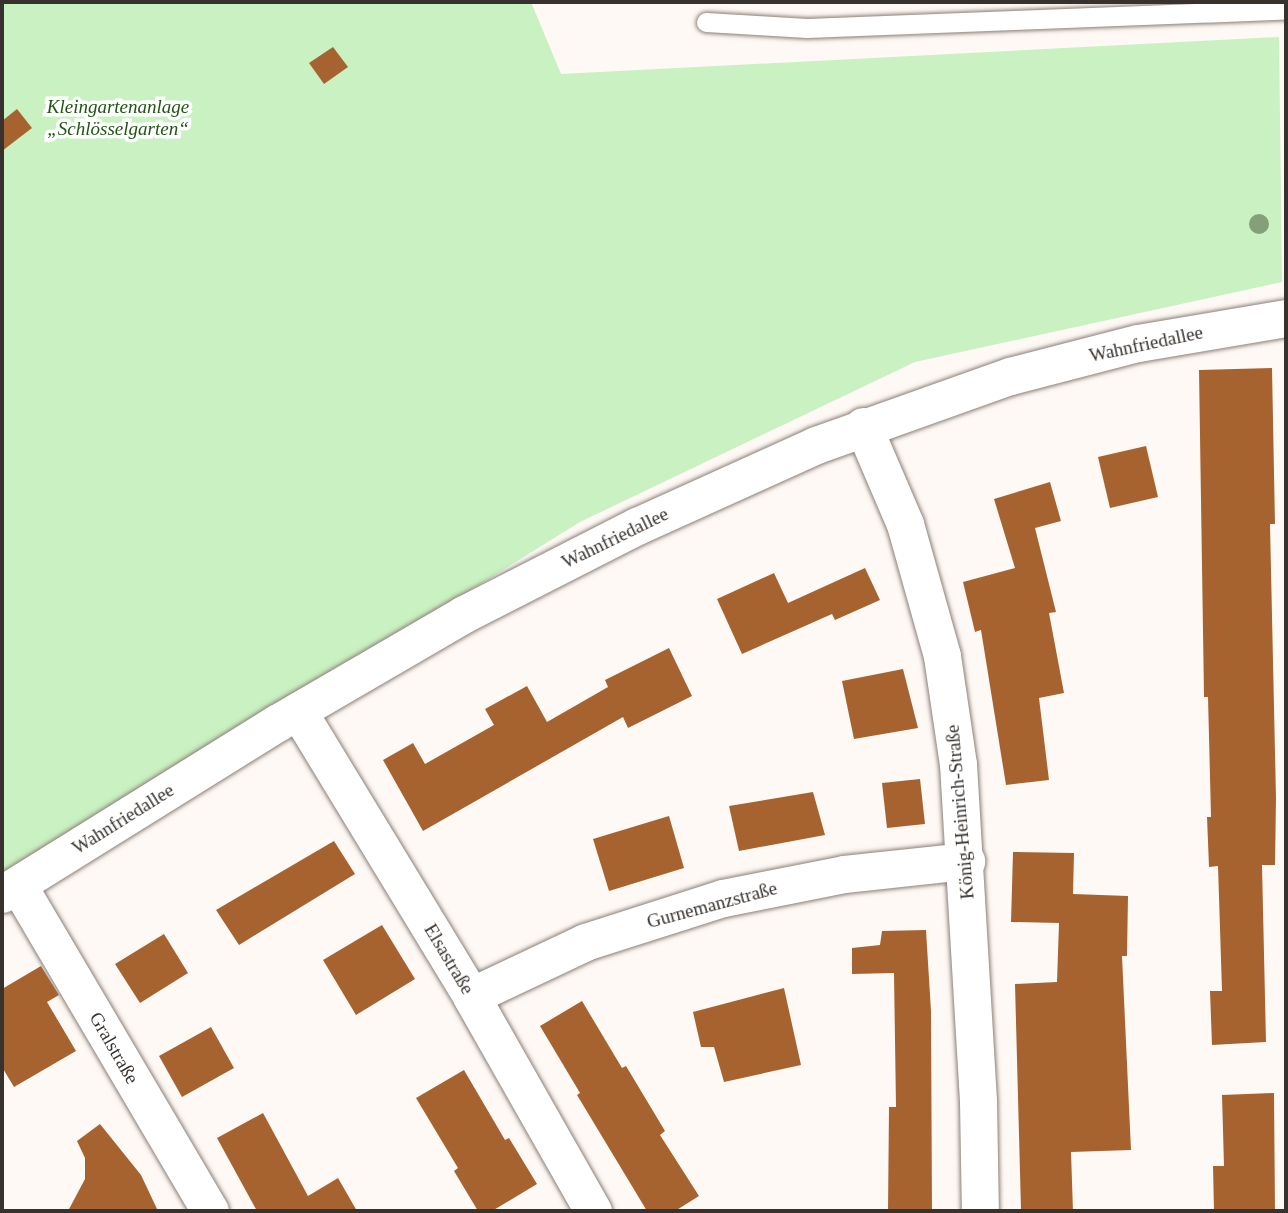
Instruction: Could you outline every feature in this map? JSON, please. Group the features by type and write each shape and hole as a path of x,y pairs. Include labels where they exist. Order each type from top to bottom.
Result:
{"street":[{"name":"Wahnfriedallee","path":"10,890 298,711 476,607 637,526 863,426 1010,376 1113,349 1286,318"},
{"name":"König-Heinrich-Straße","path":"863,426 905,524 942,656 958,764 966,861 978,1101 980,1211"},
{"name":"Elsastraße","path":"298,711 471,996 593,1211"},
{"name":"Gurnemanzstraße","path":"471,996 585,942 723,898 844,874 966,861"},
{"name":"Gralstraße","path":"10,890 210,1211"}],"lane":[{"path":"706,22 807,28 1286,10"}],"green space":[{"name":"Kleingartenanlage „Schlösselgarten“","path":"2,2 531,2 561,74 1279,37 1282,282 915,362 580,522 2,882"}],"building":[{"path":"333,47 348,67 324,84 309,63"},
{"path":"17,109 32,128 2,151 2,121"},
{"path":"1272,368 1275,524 1270,524 1276,798 1275,865 1262,865 1266,1042 1212,1045 1210,991 1222,991 1218,866 1209,867 1207,817 1211,817 1208,697 1204,697 1199,370"},
{"path":"1146,446 1158,497 1110,508 1098,457"},
{"path":"1050,482 1061,521 1035,528 1056,612 1049,613 1064,693 1039,698 1049,780 1006,785 981,630 975,632 963,582 1015,568 994,499"},
{"path":"865,568 880,600 835,620 832,614 742,654 717,599 774,573 788,603"},
{"path":"669,648 692,696 628,728 623,717 423,831 383,760 413,743 425,764 494,725 485,709 527,686 547,722 608,687 605,680"},
{"path":"903,669 918,728 854,739 842,681"},
{"path":"920,779 925,824 887,828 882,783"},
{"path":"813,792 825,835 739,851 729,806"},
{"path":"669,816 684,868 609,891 593,839"},
{"path":"334,841 355,874 239,945 216,910"},
{"path":"1013,852 1074,853 1073,894 1128,896 1127,956 1122,956 1131,1150 1071,1152 1073,1211 1021,1210 1015,984 1057,982 1059,923 1011,922"},
{"path":"382,925 415,979 356,1015 323,960"},
{"path":"926,930 931,1011 932,1211 888,1211 889,1107 896,1107 894,973 852,974 852,948 880,945 882,931"},
{"path":"164,934 188,973 140,1003 115,964"},
{"path":"41,966 59,995 47,1002 76,1051 14,1087 2,1067 2,989"},
{"path":"784,988 801,1065 724,1082 714,1047 701,1047 693,1012"},
{"path":"582,1001 622,1068 626,1066 665,1131 660,1135 699,1196 675,1211 647,1211 577,1095 580,1093 540,1026"},
{"path":"211,1027 234,1068 182,1097 159,1056"},
{"path":"464,1070 505,1140 509,1138 537,1184 492,1211 478,1211 454,1171 458,1168 416,1098"},
{"path":"1274,1093 1275,1211 1214,1211 1213,1166 1224,1166 1222,1095"},
{"path":"263,1113 308,1196 338,1178 357,1211 257,1211 217,1138"},
{"path":"100,1124 141,1175 158,1211 68,1211 85,1179 85,1158 77,1141"}]}
